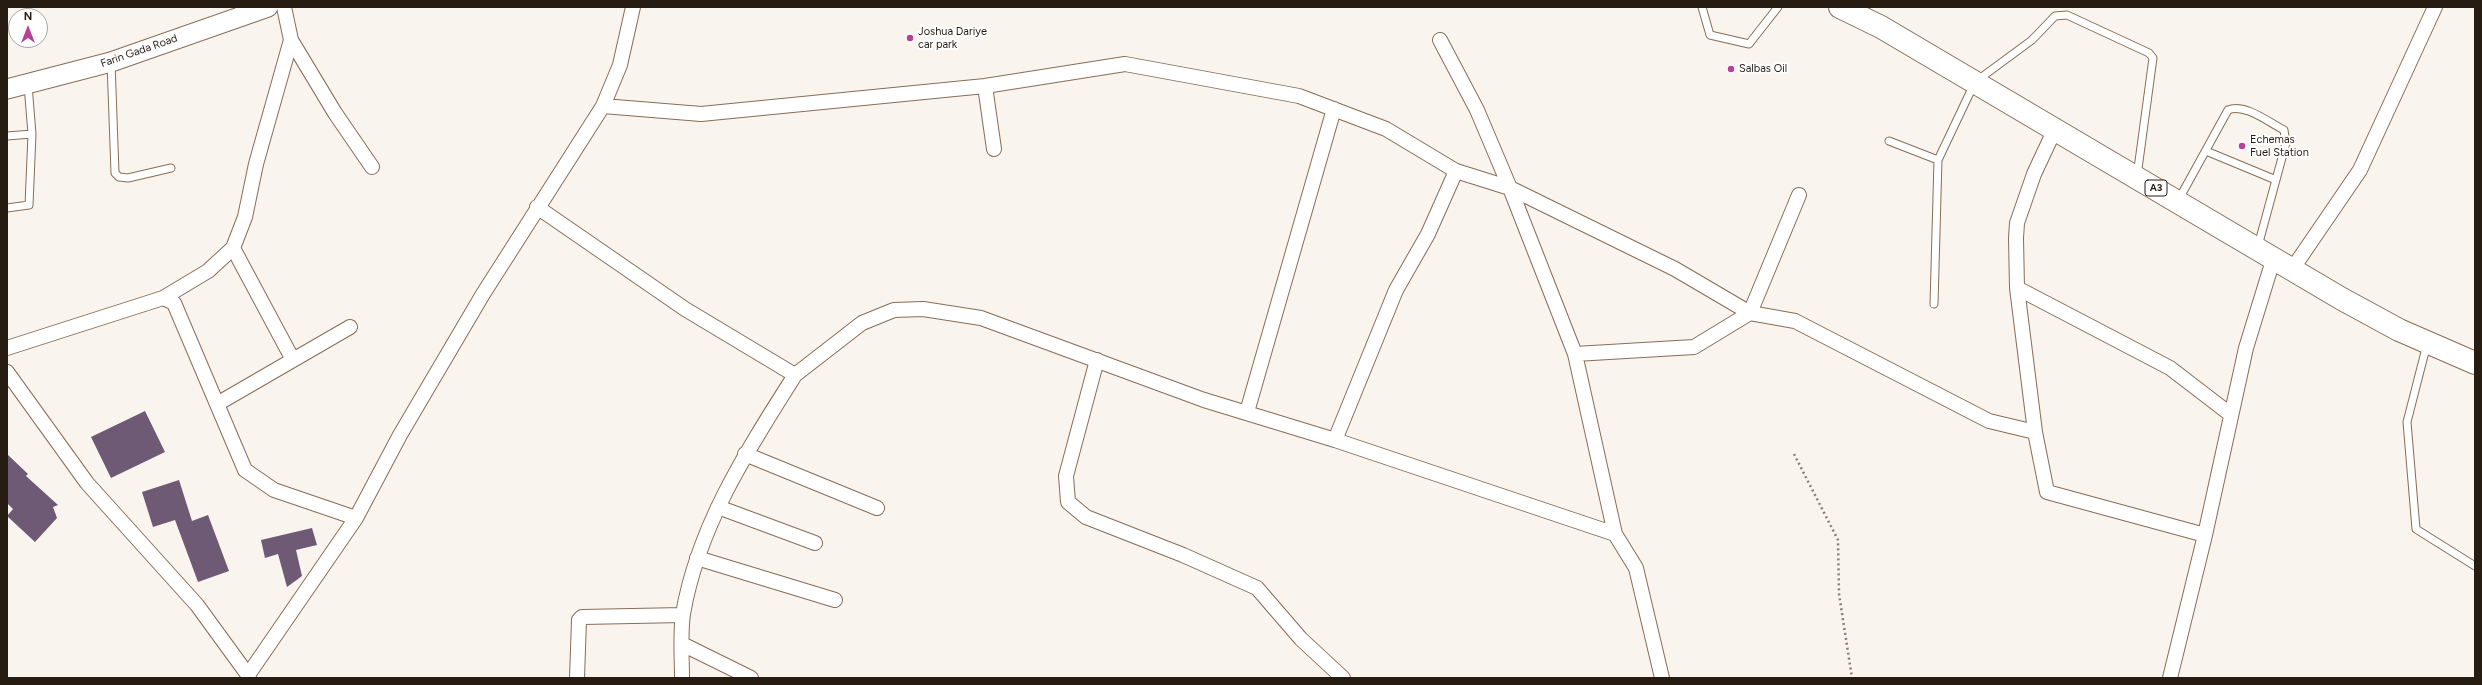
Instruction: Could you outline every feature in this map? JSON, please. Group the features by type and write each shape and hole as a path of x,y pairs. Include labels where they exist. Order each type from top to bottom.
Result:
{"highway":[{"name":"A3","path":"1840,7 1881,27 2293,268 2342,299 2427,344 2474,363"}],"main road":[{"name":"Farin Gada Road","path":"7,89 28,85 110,62 268,7"}],"street":[{"path":"284,7 292,40 335,113 372,167"},
{"path":"7,372 87,483 197,605 248,677 356,518 400,435 537,207 603,106 620,65 633,7"},
{"path":"2293,268 2360,170 2435,7"},
{"path":"7,348 163,298 208,270 233,248 245,217 256,164 292,40"},
{"path":"1440,40 1477,110 1510,188 1575,354 1615,534 1636,568 1662,678"},
{"path":"603,106 701,114 985,86 1125,64 1299,96 1386,129 1456,171 1510,188 1675,269 1750,313 1795,321 1989,421 2035,432"},
{"path":"985,86 994,149"},
{"path":"1247,412 1334,109"},
{"path":"2055,129 2034,174 2018,223 2017,288 2035,432 2046,492 2205,535"},
{"path":"1335,440 1396,290 1428,234 1456,171"},
{"path":"1575,354 1694,347 1750,313 1799,195"},
{"path":"537,207 685,309 795,375"},
{"path":"233,248 293,360"},
{"path":"2170,678 2205,535 2266,253"},
{"path":"2017,288 2170,368 2230,414"},
{"path":"163,298 174,303 245,470 254,478 274,490 356,518"},
{"path":"682,678 683,615 697,558 718,507 745,454 795,375 862,323 894,310 923,310 982,318 1204,400 1335,440 1615,534"},
{"path":"217,404 350,327"},
{"path":"1097,360 1066,476 1068,502 1086,517 1183,555 1258,588 1301,639 1336,675"},
{"path":"745,454 877,508"},
{"path":"718,507 815,542"},
{"path":"697,558 835,600"},
{"path":"577,678 579,620 582,617 683,615"},
{"path":"682,644 751,678"}],"lane":[{"path":"1702,7 1710,35 1749,44 1778,7"},
{"path":"1934,304 1938,160 1975,82 2032,40 2061,14 2067,14 2149,54 2153,58 2137,177"},
{"path":"110,62 115,173 120,177 128,178 171,168"},
{"path":"7,208 29,205 32,134 28,85"},
{"path":"2178,201 2228,110 2236,107 2244,109 2284,130 2286,143 2276,180 2266,253"},
{"path":"7,136 32,134"},
{"path":"1889,141 1938,160"},
{"path":"2206,151 2276,180"},
{"path":"2427,344 2407,422 2416,530 2475,566"}],"path":[{"path":"1794,454 1838,540 1839,594 1852,678"}],"building":[{"path":"145,411 165,452 111,478 91,437"},
{"path":"7,454 28,474 26,476 58,505 53,507 57,518 35,542 7,516 13,509 7,503"},
{"path":"179,480 192,521 208,515 229,571 198,582 175,520 153,527 142,492"},
{"path":"312,528 317,545 296,550 302,576 287,587 278,554 265,558 261,540"}],"place":[{"name":"Joshua Dariye car park","path":"910,38"},
{"name":"Salbas Oil","path":"1731,69"},
{"name":"Echemas Fuel Station","path":"2242,146"}]}
